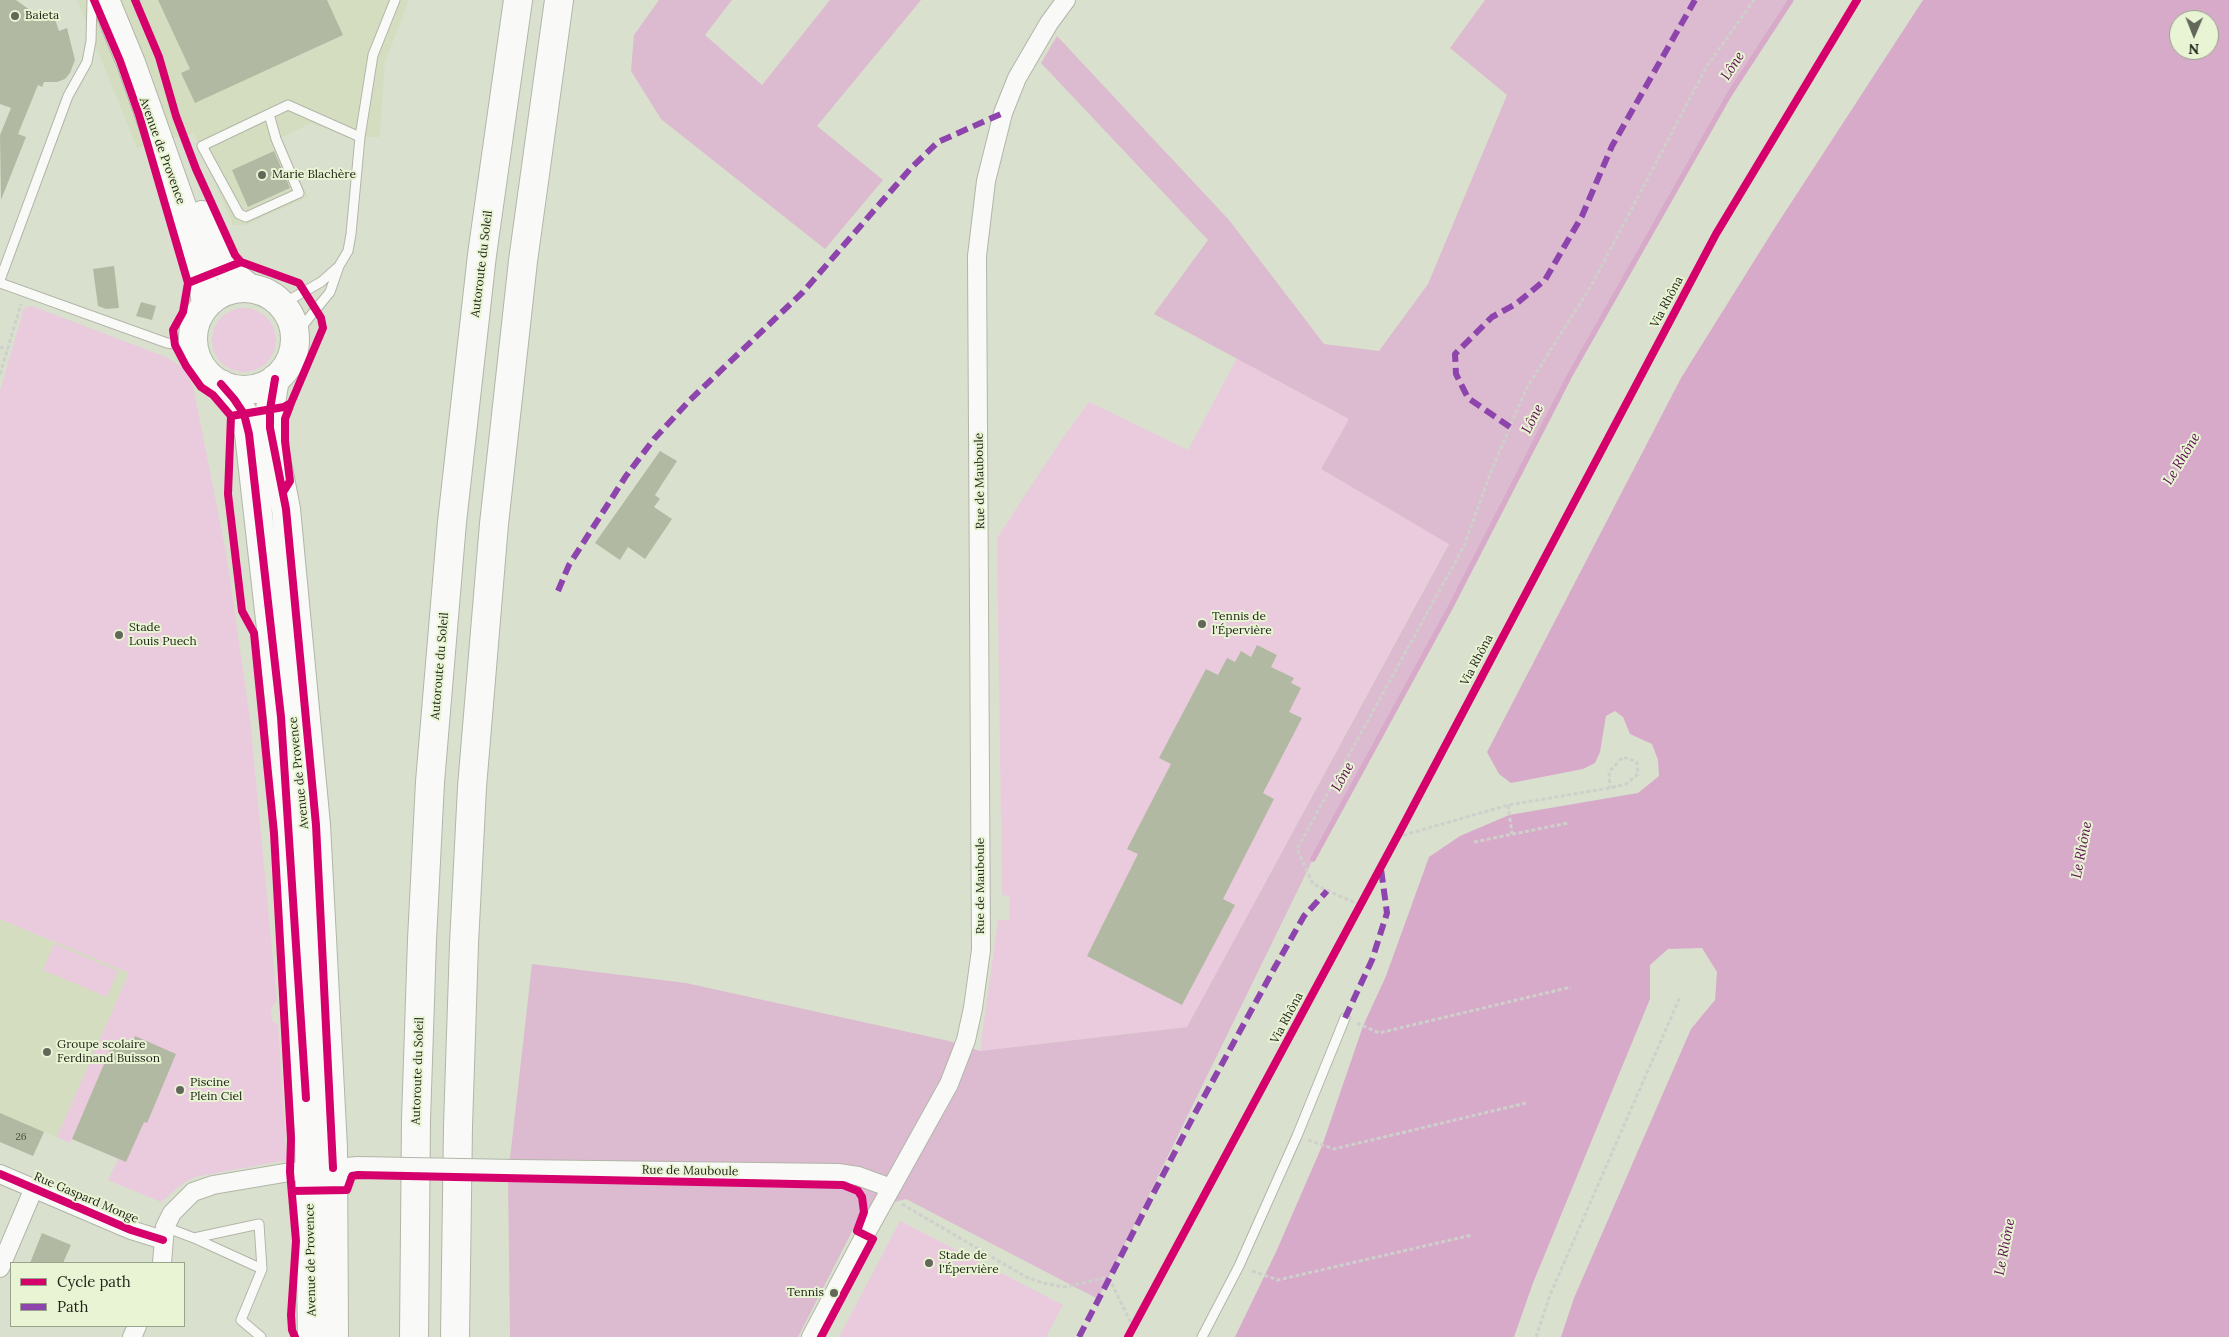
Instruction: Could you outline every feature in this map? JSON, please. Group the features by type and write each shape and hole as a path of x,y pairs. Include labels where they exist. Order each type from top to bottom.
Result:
{"main road":[{"name":"Avenue de Provence","path":"105,0 131,63 195,244 202,272 206,305"},
{"name":"Autoroute du Soleil","path":"414,1337 419,1030 432,763 452,522 482,255 518,0"},
{"path":"455,1337 458,1116 472,786 494,524 522,261 559,0"},
{"name":"Avenue de Provence","path":"134,3 211,236 226,267 248,288"},
{"path":"248,288 264,292 279,302 287,311 295,336 294,348 284,370 275,379 263,386 248,390 234,389 221,384 208,374 198,362 193,346 193,332 198,318 206,305 218,295 232,289 248,288"},
{"name":"Avenue de Provence","path":"275,379 270,408 270,428 286,509 316,825 334,1168 334,1337"},
{"name":"Avenue de Provence","path":"221,384 244,414 249,434 334,1168 312,1337"}],"street":[{"name":"Rue de Mauboule","path":"334,1168 514,1168 838,1173 858,1176 892,1188 949,1084 966,1040 981,950 978,256 986,181 1003,113 1017,78 1049,23 1066,0"},
{"path":"162,1262 164,1234 172,1212 193,1192 213,1185 334,1168"},
{"name":"Rue Gaspard Monge","path":"0,1174 131,1230 164,1234"},
{"path":"0,1268 34,1188"},
{"path":"811,1337 892,1188"}],"lane":[{"path":"92,0 91,41 87,62 68,96 53,132 37,184 0,281 25,292 167,343 193,346"},
{"path":"295,336 330,292 339,266 348,251 360,137 373,55 395,0"},
{"path":"268,114 276,139 299,193 246,217 240,214 202,146 268,114 288,105 360,137"},
{"path":"279,302 291,299 322,282 339,266"},
{"path":"1202,1337 1239,1266 1297,1136 1345,1018"},
{"path":"194,1238 259,1224 262,1269 240,1320 261,1337"},
{"path":"164,1234 194,1238 262,1269"}],"path":[{"path":"1360,905 1313,884 1297,849 1464,546 1490,474 1526,389 1591,286 1707,66 1754,0"},
{"path":"0,374 25,292"},
{"path":"0,347 8,349"},
{"path":"1395,841 1508,805 1610,788 1626,784 1638,774 1637,762 1623,757 1609,772 1610,788"},
{"path":"1508,805 1512,834"},
{"path":"1474,842 1568,823"},
{"path":"1395,841 1401,829"},
{"path":"1355,914 1364,897"},
{"path":"1345,1018 1379,1033 1571,987"},
{"path":"1536,1337 1550,1295 1680,997"},
{"path":"1297,1136 1334,1149 1526,1103"},
{"path":"896,1210 900,1203 906,1205 1026,1277 1043,1283 1064,1287 1104,1278 1111,1282 1133,1327"},
{"path":"1239,1266 1278,1280 1472,1235"},
{"path":"1128,1337 1138,1318"}],"shaded area":[{"path":"77,0 409,0 385,62 380,137 347,137 311,123 281,138 308,197 246,225 233,225 194,133 137,148"},
{"path":"659,0 732,0 705,35 762,85 830,0 921,0 817,126 883,180 825,249 661,119 631,71 634,35"},
{"path":"1485,0 1791,0 1729,95 1570,375 1450,608 1313,859 1098,1299 906,1199 863,1210 798,1337 510,1337 508,1176 532,964 686,983 949,1041 980,1051 1187,1027 1449,544 1321,469 1349,419 1154,314 1208,240 1041,63 1057,36 1229,220 1324,344 1379,351 1428,284 1507,95 1450,48"},
{"name":"Stade Louis Puech","path":"32,306 166,357 182,367 193,386 226,552 250,719 277,1000 271,1009 272,1020 278,1025 287,1160 195,1177 182,1184 161,1202 108,1180 118,1159 72,1139 70,1143 57,1137 129,973 0,919 0,391 24,308"},
{"path":"238,308 250,308 267,317 274,328 276,340 274,352 267,363 250,372 238,372 226,367 217,358 212,346 212,334 217,322 226,313"},
{"name":"Tennis de l'Épervière","path":"1237,358 1350,419 1321,469 1449,543 1187,1027 980,1051 998,920 1009,920 1010,896 1002,895 997,538 1062,439 1089,402 1188,450"},
{"name":"Groupe scolaire Ferdinand Buisson","path":"0,919 129,973 57,1137 44,1132 33,1156 0,1142"},
{"path":"54,944 118,971 107,997 43,970"},
{"name":"Stade de l'Épervière","path":"900,1221 1063,1305 1046,1337 839,1337"}],"water":[{"name":"Le Rhône","path":"1923,0 2229,0 2229,1337 1561,1337 1574,1298 1691,1029 1715,1000 1717,972 1702,948 1668,949 1650,965 1650,999 1533,1283 1514,1337 1235,1337 1276,1252 1322,1146 1363,1026 1386,976 1429,857 1460,836 1509,815 1638,793 1659,776 1658,760 1652,744 1630,734 1623,717 1615,711 1606,716 1600,752 1595,763 1583,769 1511,783 1499,774 1487,752 1681,378 1774,229"}],"building":[{"path":"0,0 16,0 41,18 55,19 59,31 67,28 75,60 70,73 65,79 57,82 44,82 42,87 38,85 18,134 26,137 1,200 0,135 11,108 0,104"},
{"path":"158,0 327,0 343,35 195,103 181,73 190,69"},
{"path":"274,151 290,188 248,207 232,170"},
{"path":"114,266 119,308 106,309 98,306 93,269"},
{"path":"141,302 156,306 152,320 136,316"},
{"path":"660,451 677,461 655,495 660,499 654,507 672,519 645,559 628,547 620,560 595,543"},
{"path":"1257,645 1277,655 1271,667 1294,678 1291,683 1301,688 1289,712 1302,718 1263,793 1274,799 1223,899 1235,905 1182,1005 1087,956 1138,854 1127,849 1171,764 1159,758 1206,669 1218,675 1227,658 1235,662 1241,651 1251,657"},
{"path":"135,1036 176,1054 147,1123 144,1122 126,1162 72,1139 113,1043 129,1050"},
{"path":"0,1113 44,1132 33,1156 0,1142"},
{"path":"42,1233 71,1245 63,1262 30,1262"}],"waterway":[{"name":"Lône","path":"1313,859 1450,608 1570,375 1729,95 1791,0"}],"marked path":[{"path":"1510,427 1468,398 1456,374 1455,354 1492,317 1516,304 1545,280 1582,216 1612,146 1695,0"},
{"path":"558,591 569,565 626,476 654,439 690,400 803,292 911,168 938,142 1003,113"},
{"path":"1345,1018 1372,960 1387,913 1381,869"},
{"path":"1079,1337 1193,1117 1275,967 1304,916 1327,891"}],"cycle path":[{"path":"94,0 120,61 139,115 188,283"},
{"path":"135,0 159,57 176,116 196,169 235,255 241,262 299,283 321,318 323,328 291,403 284,407 231,416 213,395 201,387 186,366 175,345 173,330 183,312 188,283 241,262"},
{"name":"Via Rhôna","path":"1128,1337 1397,837 1716,234 1857,0"},
{"path":"275,379 270,409 270,428 286,509 316,825 333,1168"},
{"path":"221,384 244,414 249,434 281,717 306,1098"},
{"path":"283,492 290,481 285,441 285,419 291,403"},
{"path":"231,416 228,494 242,611 254,633 274,833 291,1139 290,1172 296,1241 291,1315 292,1330 295,1337"},
{"path":"0,1174 131,1230 163,1240"},
{"path":"292,1191 347,1190 352,1176 358,1175 843,1185 858,1191 862,1197 864,1212 857,1231 873,1239 821,1337"}],"place":[{"name":"Baieta","path":"15,16"},
{"name":"Marie Blachère","path":"262,175"},
{"name":"Tennis de l'Épervière","path":"1202,624"},
{"name":"Stade Louis Puech","path":"119,635"},
{"name":"Groupe scolaire Ferdinand Buisson","path":"47,1052"},
{"name":"Piscine Plein Ciel","path":"180,1090"},
{"name":"Stade de l'Épervière","path":"929,1263"},
{"name":"Tennis","path":"834,1293"}]}
